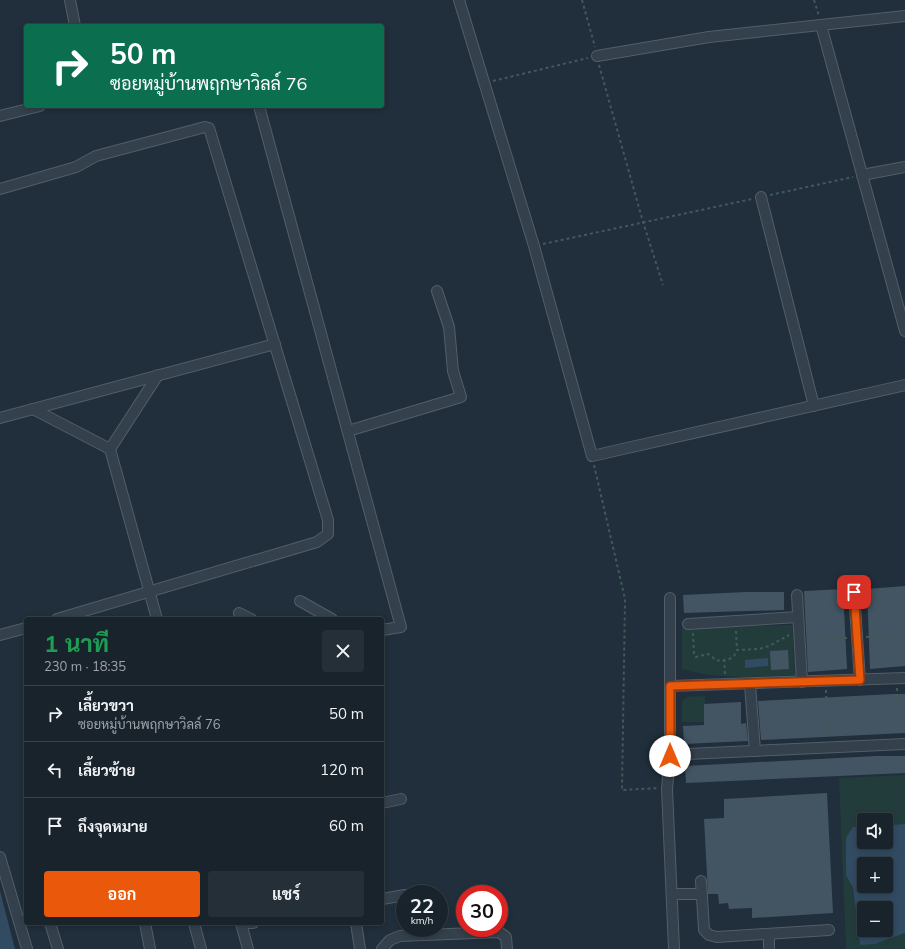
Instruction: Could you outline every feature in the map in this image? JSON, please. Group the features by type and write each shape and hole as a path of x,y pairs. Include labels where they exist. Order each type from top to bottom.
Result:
{"street":[{"path":"70,0 75,24"},
{"path":"458,0 534,246 592,456 905,385"},
{"path":"597,56 709,37 905,16"},
{"path":"821,25 905,331"},
{"path":"0,108 0,116 32,108"},
{"path":"260,108 401,627 384,630"},
{"path":"0,189 76,167 96,156 205,127 209,128 328,520 328,534 317,542 65,617"},
{"path":"862,175 905,167"},
{"path":"761,197 814,406"},
{"path":"348,431 460,398 453,371 449,327 437,291"},
{"path":"0,418 274,344"},
{"path":"110,449 158,375"},
{"path":"33,409 110,449 156,617"},
{"path":"854,592 860,680"},
{"path":"797,595 802,682"},
{"path":"670,598 670,756 667,789 674,949"},
{"path":"300,601 328,617"},
{"path":"239,613 246,617"},
{"path":"690,624 798,617"},
{"path":"0,635 24,629"},
{"path":"670,686 901,679"},
{"path":"750,684 755,751"},
{"path":"687,754 902,744"},
{"path":"384,803 401,799"},
{"path":"1,863 27,949"},
{"path":"701,881 704,930 709,935 717,937 829,930"},
{"path":"672,894 702,894"},
{"path":"384,899 396,897"},
{"path":"51,925 58,949"},
{"path":"144,925 150,949"},
{"path":"195,925 201,949"},
{"path":"242,925 248,949"},
{"path":"356,925 360,949"},
{"path":"382,949 390,940 400,936 499,932 506,937 507,949"},
{"path":"769,934 769,949"}],"path":[{"path":"582,0 643,222 663,285"},
{"path":"814,0 821,25"},
{"path":"483,84 597,56"},
{"path":"534,246 862,175"},
{"path":"592,456 625,599 622,790 656,788 667,789"},
{"path":"690,624 694,655 696,657 708,654 716,660 732,659 736,656 737,650 735,621"},
{"path":"737,650 759,649 769,646 799,630"},
{"path":"724,659 725,684"},
{"path":"901,679 902,744"},
{"path":"825,681 829,748"}],"green space":[{"path":"792,625 795,675 738,677 710,675 682,669 682,628"},
{"path":"705,696 705,722 682,722 682,701 687,697"},
{"path":"905,775 905,824 893,825 893,813 857,813 857,827 853,827 846,875 853,888 857,920 857,937 859,937 860,944 875,944 905,933 905,949 846,949 839,778"}],"water":[{"path":"768,658 768,666 745,668 745,660"},
{"path":"905,824 905,933 875,944 860,945 859,937 893,937 893,901 857,901 857,921 853,888 846,875 846,838 853,827 857,827 857,849 893,849 893,825"},
{"path":"0,891 15,949 0,949"}],"building":[{"path":"905,586 905,666 870,669 867,589"},
{"path":"843,589 847,669 808,672 804,591"},
{"path":"784,592 784,610 684,613 683,595"},
{"path":"788,650 789,669 771,670 770,651"},
{"path":"905,694 905,733 761,740 758,701"},
{"path":"741,702 741,724 746,723 748,741 684,744 683,726 704,725 704,704"},
{"path":"876,756 905,756 905,773 686,783 685,766"},
{"path":"827,793 833,913 752,918 752,908 729,909 728,903 719,904 718,894 708,894 704,819 724,818 724,799"}],"route":[{"path":"670,756 670,686 860,680 854,592"}]}
